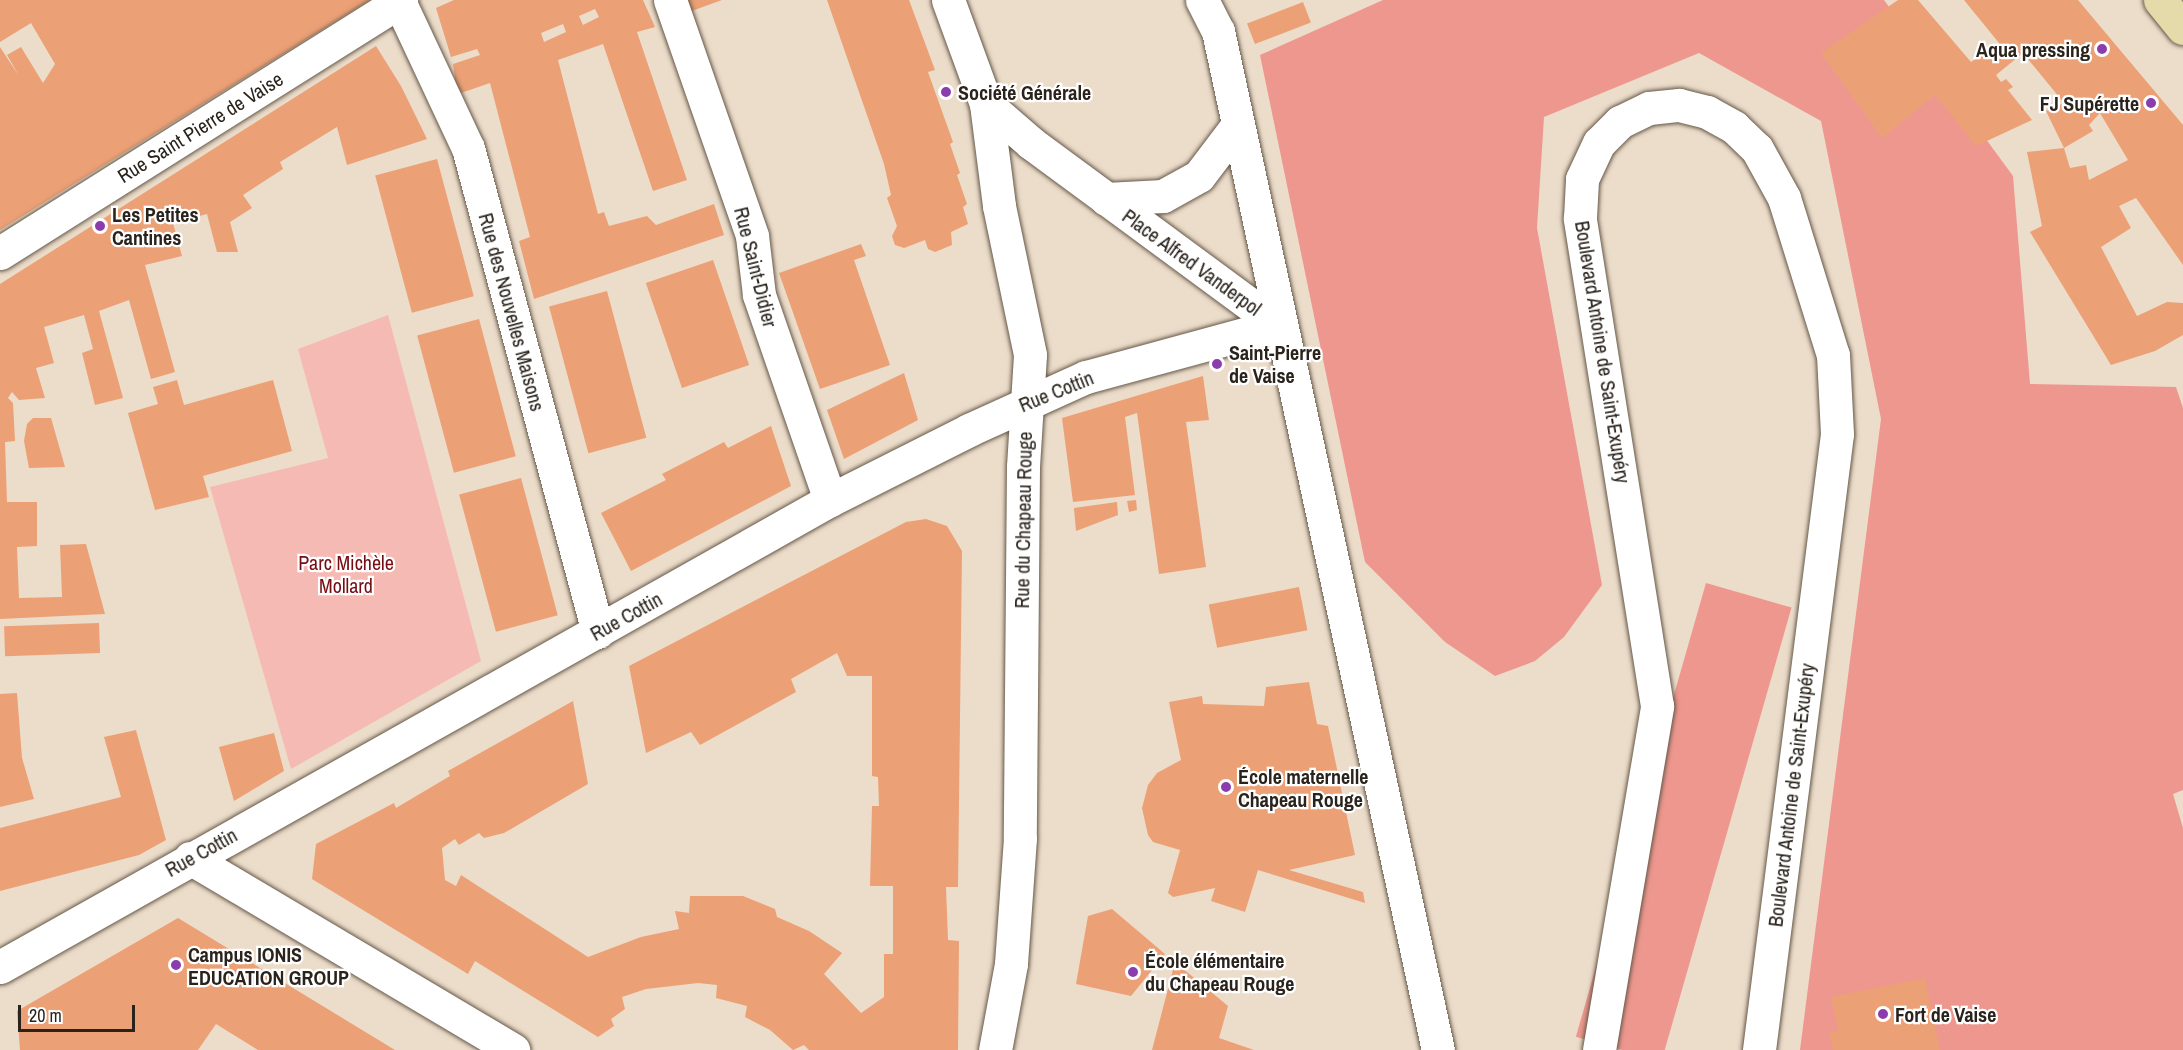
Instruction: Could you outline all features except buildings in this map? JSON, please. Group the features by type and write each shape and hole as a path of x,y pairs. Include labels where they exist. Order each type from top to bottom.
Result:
{"main road":[{"path":"2160,0 2183,28"}],"street":[{"name":"Rue Saint-Didier","path":"670,0 752,236 759,295 830,500"},
{"name":"Rue du Chapeau Rouge","path":"948,0 986,104 999,206 1030,355 1025,404 1020,838 1011,964 995,1050"},
{"path":"1202,0 1218,31 1278,325 1328,525 1438,1050"},
{"name":"Rue Saint Pierre de Vaise","path":"0,253 400,1"},
{"name":"Rue des Nouvelles Maisons","path":"400,1 468,148 598,632"},
{"name":"Place Alfred Vanderpol","path":"986,104 1106,199 1278,325"},
{"name":"Boulevard Antoine de Saint-Exupéry","path":"1599,1050 1657,705 1580,218 1582,179 1599,143 1620,122 1649,108 1679,105 1707,112 1734,127 1756,149 1784,198 1833,355 1837,434 1759,1050"},
{"name":"Place Alfred Vanderpol","path":"1106,199 1162,196 1199,176 1237,126"},
{"name":"Rue Cottin","path":"0,967 190,858 598,632 830,500 1025,404 1086,377 1278,325"},
{"path":"190,858 513,1050"}],"green space":[{"name":"Parc Michèle Mollard","path":"388,315 481,661 291,769 210,487 328,458 298,349"}],"shaded area":[{"path":"1383,0 1884,0 2013,176 2030,384 2176,387 2183,408 2183,790 2173,794 2183,828 2183,1050 1800,1050 1881,419 1821,121 1699,53 1544,117 1537,228 1602,585 1564,637 1535,661 1495,676 1445,642 1365,562 1260,55"},
{"path":"1706,583 1792,608 1665,1050 1622,1050 1576,1037"}],"place":[{"name":"Aqua pressing","path":"2102,49"},
{"name":"Société Générale","path":"946,92"},
{"name":"FJ Supérette","path":"2151,103"},
{"name":"Les Petites Cantines","path":"100,226"},
{"name":"Saint-Pierre de Vaise","path":"1217,364"},
{"name":"École maternelle Chapeau Rouge","path":"1226,787"},
{"name":"Campus IONIS EDUCATION GROUP","path":"176,965"},
{"name":"École élémentaire du Chapeau Rouge","path":"1133,972"},
{"name":"Fort de Vaise","path":"1883,1014"}]}
